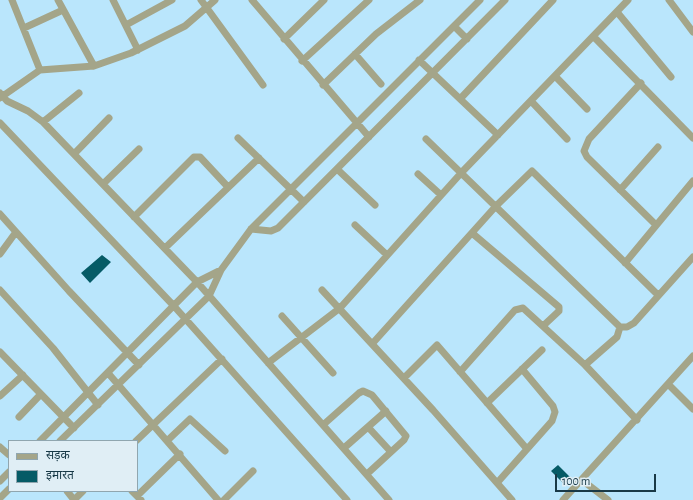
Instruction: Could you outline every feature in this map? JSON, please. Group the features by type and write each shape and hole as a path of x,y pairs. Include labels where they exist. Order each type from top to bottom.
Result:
{"street":[{"path":"12,0 40,70"},
{"path":"58,0 94,66"},
{"path":"113,0 138,50"},
{"path":"126,25 172,0"},
{"path":"200,0 263,85"},
{"path":"215,0 185,26 138,50 94,66 40,70 1,96 7,101 28,111 43,122 165,248 210,296 367,474 387,499"},
{"path":"252,0 323,85 369,137"},
{"path":"284,38 324,0"},
{"path":"302,60 369,0"},
{"path":"323,85 376,34 420,0"},
{"path":"61,440 210,296 221,270 251,229 480,0"},
{"path":"460,99 553,0"},
{"path":"268,363 340,308 462,172 594,37 628,0"},
{"path":"669,0 693,32"},
{"path":"251,229 271,231 278,228 467,39 500,2"},
{"path":"24,28 63,10"},
{"path":"618,12 671,77"},
{"path":"454,26 467,39"},
{"path":"594,37 693,138"},
{"path":"355,54 381,84"},
{"path":"419,60 498,135"},
{"path":"555,76 587,110"},
{"path":"640,83 589,138 584,151 587,157 656,224"},
{"path":"43,122 79,93"},
{"path":"531,101 567,138"},
{"path":"74,154 109,118"},
{"path":"0,124 186,319 343,498"},
{"path":"238,138 304,202"},
{"path":"426,139 462,172 620,327 627,328 634,323 693,257"},
{"path":"620,190 658,147"},
{"path":"103,184 139,148"},
{"path":"134,217 194,156 200,157 228,188"},
{"path":"165,248 259,158"},
{"path":"337,169 375,205"},
{"path":"372,344 496,206 532,171 658,295"},
{"path":"418,174 441,195"},
{"path":"625,263 693,181"},
{"path":"0,214 139,364"},
{"path":"354,225 387,255"},
{"path":"0,254 16,232"},
{"path":"472,233 560,307 559,311 543,326"},
{"path":"41,440 197,282 221,270"},
{"path":"0,290 53,348 98,405"},
{"path":"322,290 404,378 512,500"},
{"path":"460,372 518,308 523,308 585,365 636,420"},
{"path":"282,316 333,373"},
{"path":"585,365 617,337 620,327"},
{"path":"404,378 437,345 527,449"},
{"path":"487,403 542,350"},
{"path":"0,352 74,428"},
{"path":"563,500 693,356"},
{"path":"137,440 222,359"},
{"path":"497,484 552,421 555,412 553,406 522,369"},
{"path":"108,373 168,440 218,500"},
{"path":"0,396 23,375"},
{"path":"668,384 693,409"},
{"path":"323,425 359,393 363,391 372,395 406,436 404,440 367,474"},
{"path":"18,417 41,394"},
{"path":"344,448 386,411"},
{"path":"168,440 190,418 225,451"},
{"path":"368,427 391,452"},
{"path":"0,446 8,454"},
{"path":"136,496 180,454"},
{"path":"224,500 253,471"},
{"path":"0,480 8,473"},
{"path":"582,480 608,500"},
{"path":"0,498 8,491"},
{"path":"69,492 78,497"}],"building":[{"path":"102,255 111,262 90,283 81,273"},
{"path":"558,465 571,478 564,484 551,471"}]}
